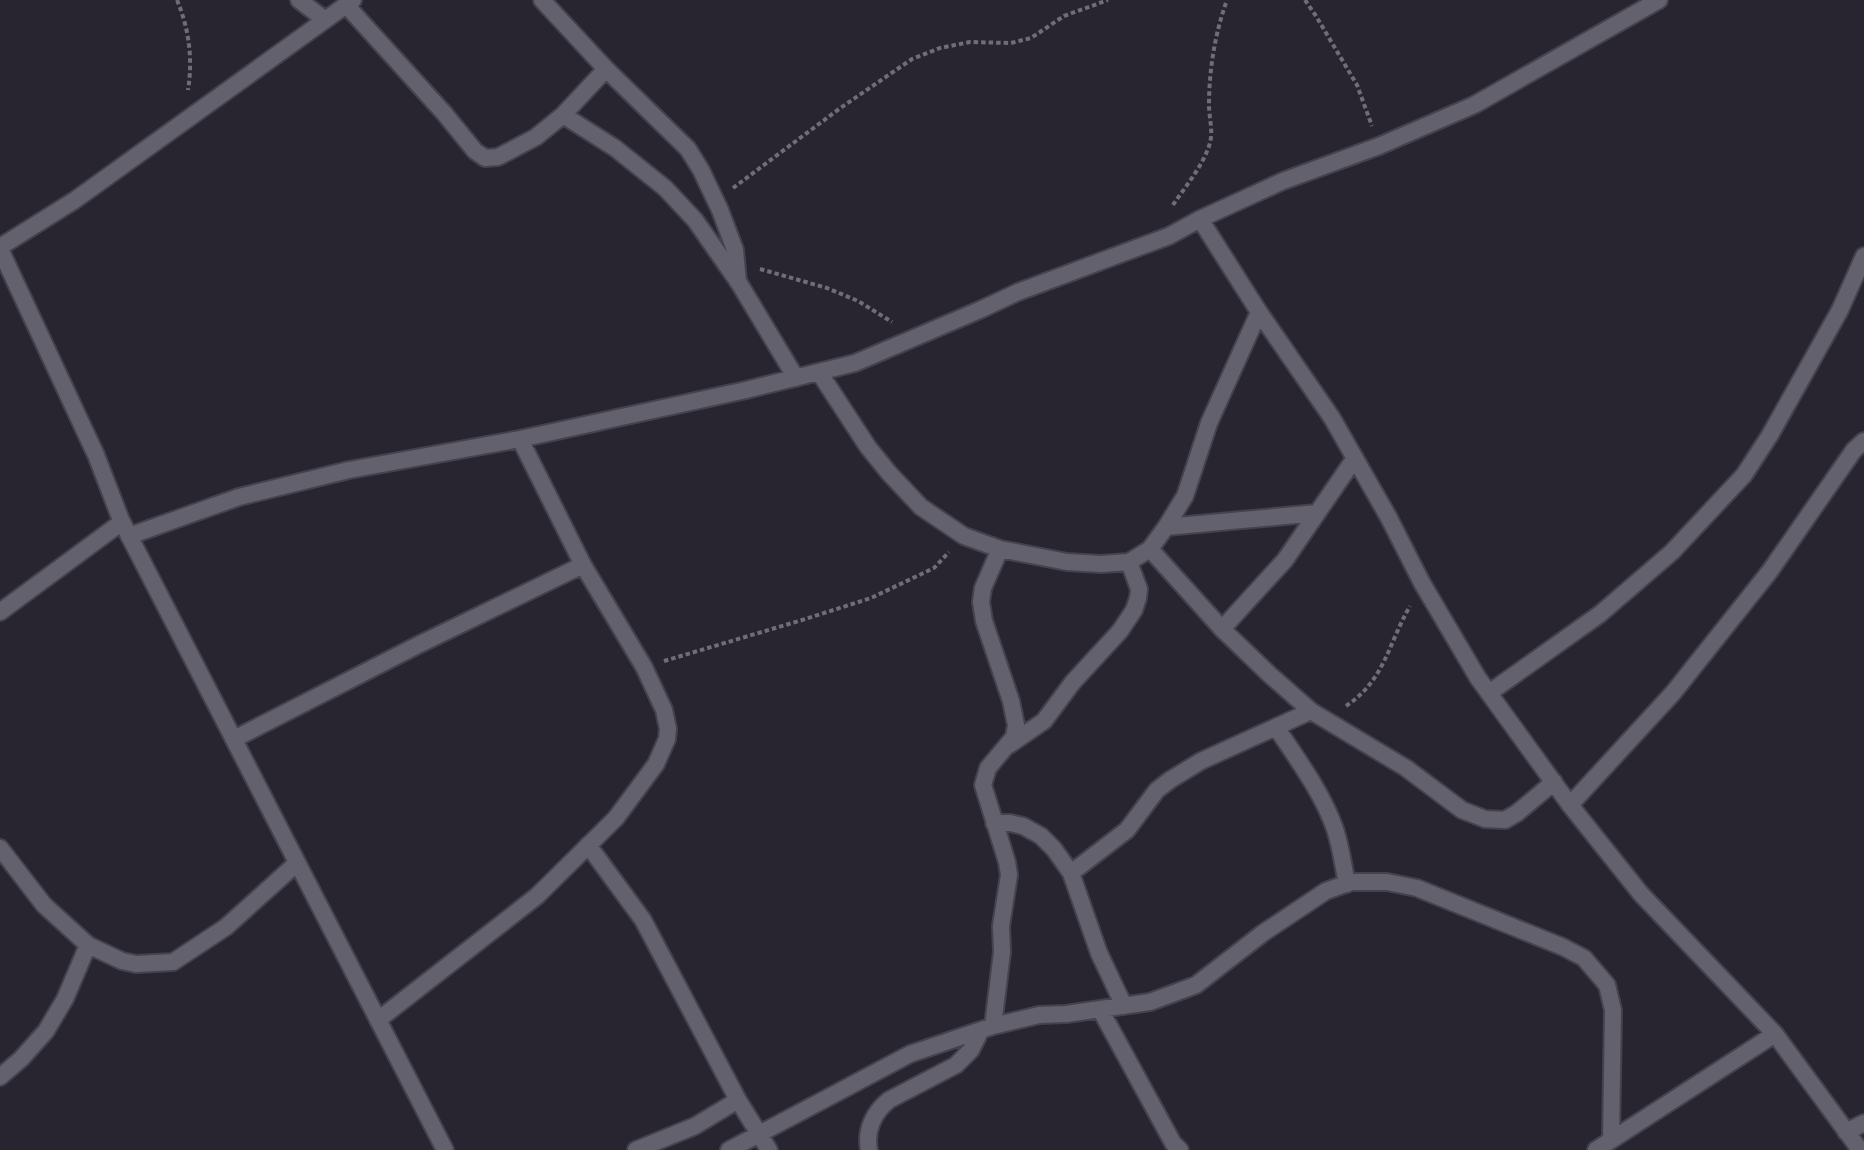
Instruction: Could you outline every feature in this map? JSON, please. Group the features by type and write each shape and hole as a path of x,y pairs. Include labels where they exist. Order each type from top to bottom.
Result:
{"street":[{"path":"299,0 324,20"},
{"path":"542,0 606,69 688,149 716,201 735,250 739,283"},
{"path":"0,612 126,529 238,497 327,475 520,440 855,363 1018,292 1169,236 1200,219 1283,181 1379,146 1474,105 1659,0"},
{"path":"445,1150 126,529 96,455 0,248 75,200 350,3 475,151 485,158 498,157 536,137 563,116 606,69"},
{"path":"563,116 615,148 665,188 695,220 739,283 796,378"},
{"path":"1200,219 1259,312 1332,418 1389,518 1422,583 1478,678 1570,805 1641,894 1775,1034 1860,1150"},
{"path":"1489,693 1609,606 1672,552 1744,475 1770,435 1834,319 1864,256"},
{"path":"819,372 868,447 889,473 921,507 964,536 1000,549 1067,562 1101,564 1129,562 1150,549 1185,496 1209,423 1259,312"},
{"path":"378,1020 537,896 616,818 656,764 667,739 668,729 664,710 644,667 583,565 520,440"},
{"path":"1570,805 1673,693 1770,571 1854,450 1864,441"},
{"path":"1222,629 1285,560 1355,458"},
{"path":"1166,527 1317,513"},
{"path":"869,1150 867,1139 870,1127 880,1107 956,1065 971,1050 987,1028 1002,952 1001,926 1009,875 983,785 988,768 1014,737 1016,725 1011,701 984,621 981,602 983,588 1000,549"},
{"path":"1150,549 1222,629 1269,674 1318,715 1406,768 1462,810 1485,819 1505,820 1517,813 1554,782"},
{"path":"1008,745 1044,721 1073,682 1120,631 1134,610 1138,589 1129,562"},
{"path":"234,739 418,645 583,565"},
{"path":"1071,873 1127,830 1157,790 1170,780 1201,761 1276,727 1318,715"},
{"path":"1276,727 1321,797 1334,827 1347,884"},
{"path":"994,823 1023,826 1041,836 1054,849 1071,873 1099,953 1124,1006"},
{"path":"588,845 643,920 738,1100 769,1150"},
{"path":"0,848 44,905 88,945 123,961 136,964 173,962 226,927 297,863"},
{"path":"729,1150 910,1054 987,1028 1039,1015 1066,1014 1150,1002 1196,985 1263,933 1326,891 1351,882 1387,882 1418,888 1563,947 1584,958 1607,986 1613,1010 1611,1140"},
{"path":"0,1077 21,1059 46,1031 65,999 88,945"},
{"path":"1100,1009 1173,1143 1180,1150"},
{"path":"1596,1150 1775,1034"},
{"path":"636,1150 695,1126 738,1100"},
{"path":"1846,1132 1864,1123"}],"path":[{"path":"177,0 188,32 190,54 190,76 183,123"},
{"path":"716,201 839,109 912,59 940,48 970,42 1011,43 1032,38 1064,16 1108,0"},
{"path":"1173,206 1210,145 1212,130 1209,106 1212,71 1216,39 1227,0"},
{"path":"1305,0 1357,85 1379,146"},
{"path":"737,262 827,288 858,301 915,336"},
{"path":"644,667 871,598 934,568 964,536"},
{"path":"1318,715 1356,699 1381,669 1396,631 1422,583"}]}
